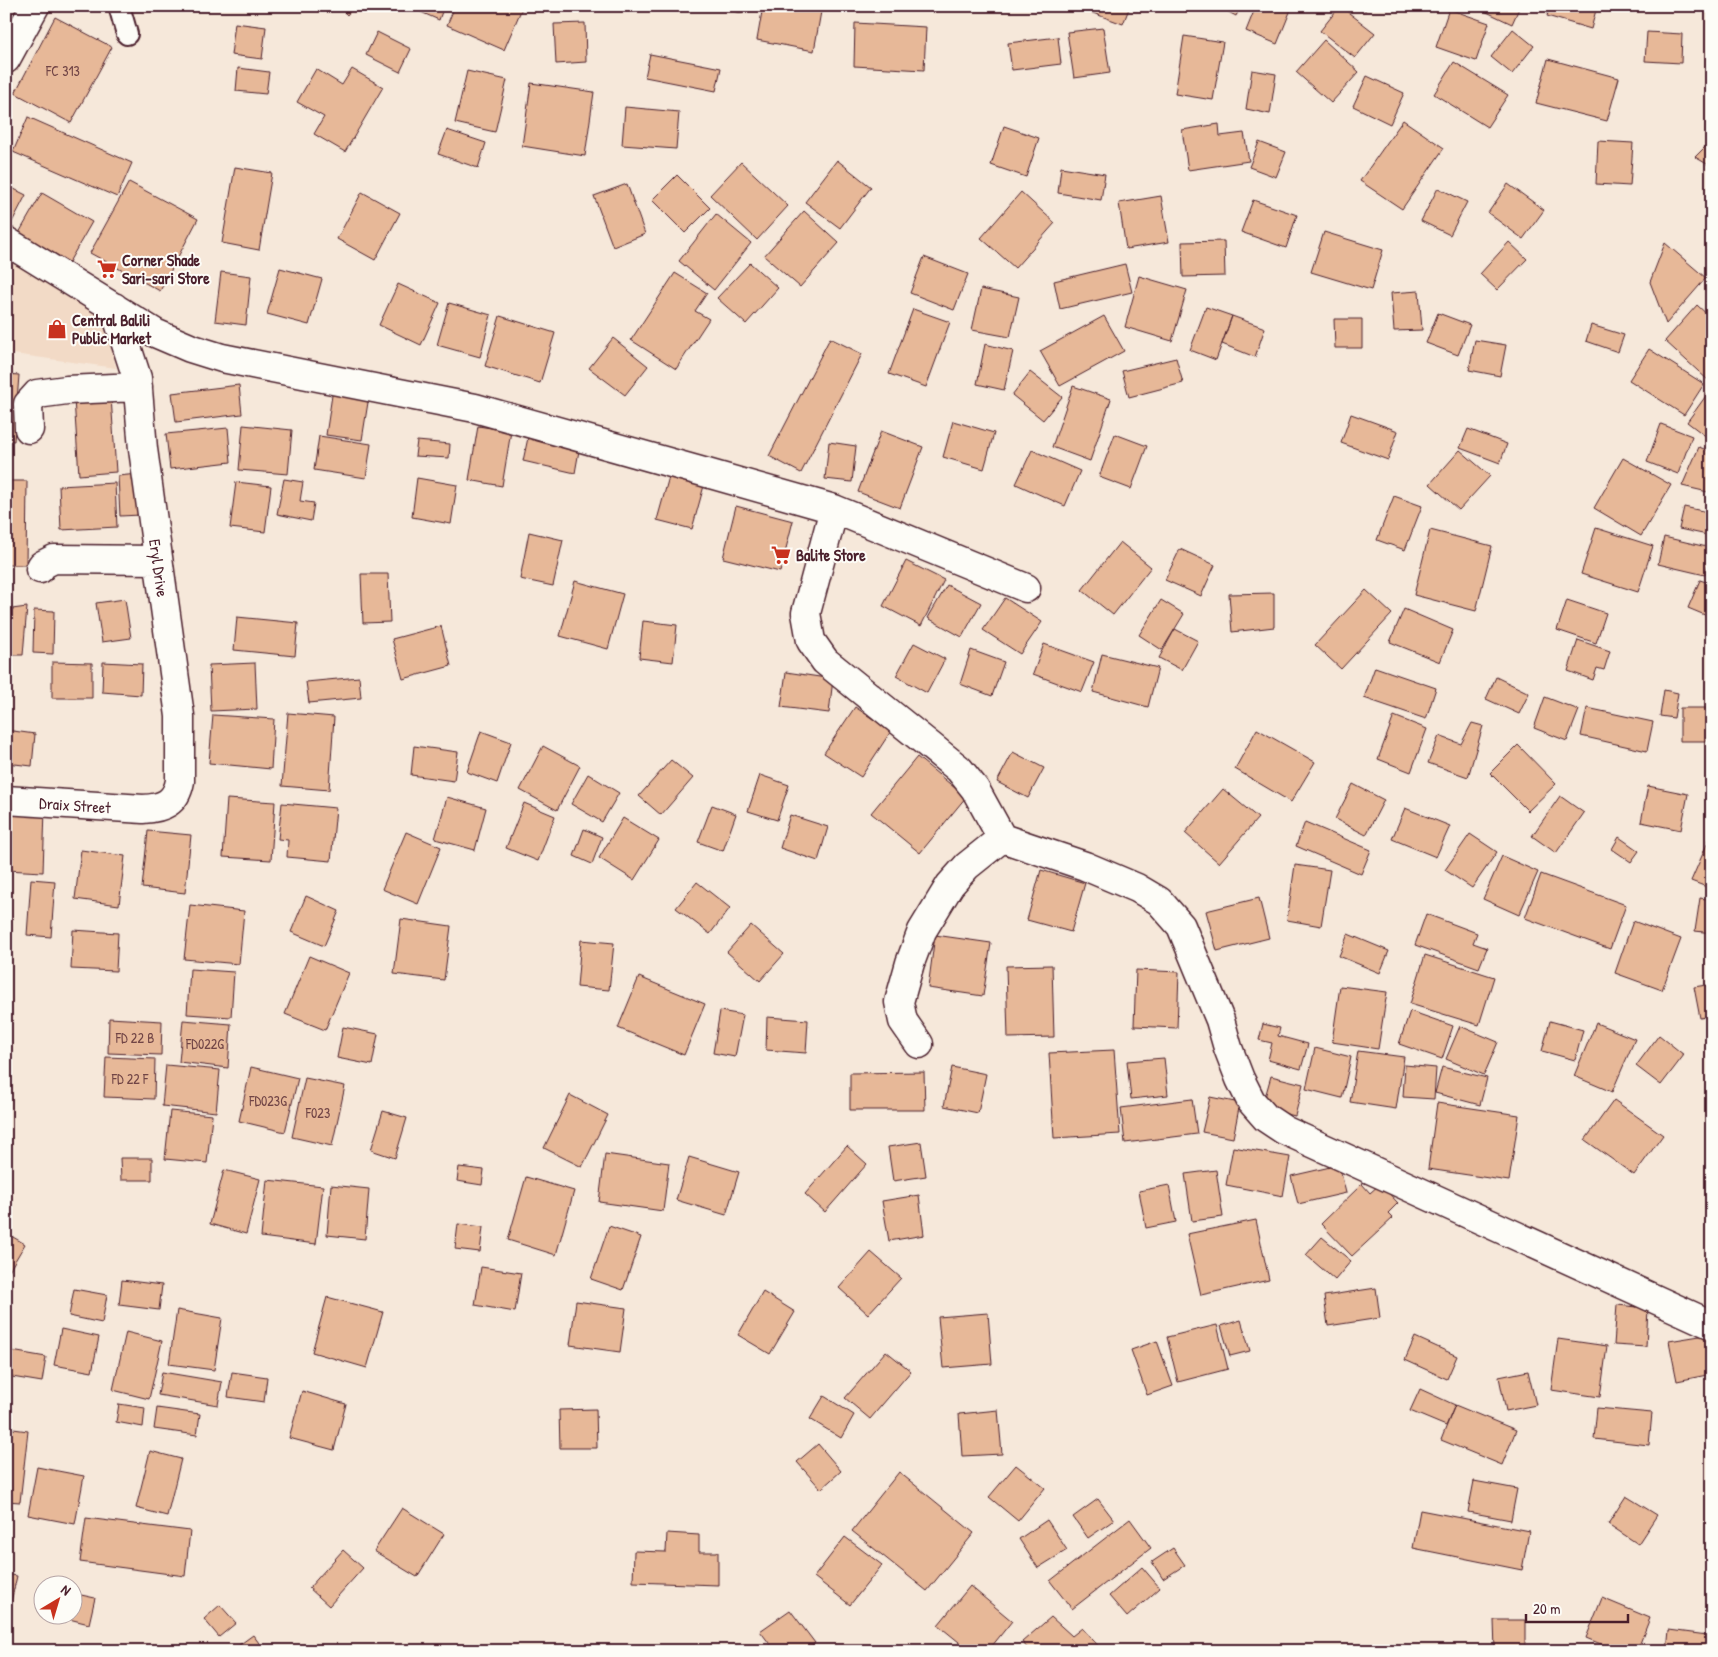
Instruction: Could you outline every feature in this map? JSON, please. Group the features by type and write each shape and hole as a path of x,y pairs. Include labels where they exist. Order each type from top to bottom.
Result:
{"street":[{"path":"6,59 35,6"},
{"path":"6,241 156,334 190,348 222,358 475,408 834,509 1026,588"},
{"name":"Eryl Drive","path":"114,307 137,378 143,449 180,716 179,791 175,798 159,808 143,809"},
{"path":"29,429 28,404 37,394 67,390 138,387"},
{"path":"834,509 806,613 811,641 825,661 960,769 976,789 1002,838 1086,866 1137,888 1159,901 1181,926 1220,1020 1240,1079 1251,1101 1266,1118 1284,1130 1712,1325"},
{"path":"40,569 42,565 54,559 158,560"},
{"name":"Draix Street","path":"6,800 143,809"},
{"path":"919,1044 903,1021 899,1002 910,963 922,931 950,884 967,866 1002,838"}],"lane":[{"path":"119,6 126,34"}],"shaded area":[{"name":"Central Balili Public Market","path":"6,253 103,305 116,368 6,353"}],"building":[{"path":"338,6 355,6 347,15"},
{"path":"407,6 444,6 439,20"},
{"path":"455,6 519,6 522,8 504,50 447,25"},
{"path":"705,6 744,6 742,13"},
{"path":"763,6 822,6 814,51 757,40"},
{"path":"1080,6 1130,6 1123,24 1079,8"},
{"path":"1217,6 1241,6 1236,16"},
{"path":"1256,6 1292,7 1277,44 1246,31"},
{"path":"1340,6 1375,33 1355,58 1320,31"},
{"path":"1359,6 1369,6 1365,11"},
{"path":"1474,6 1520,6 1512,24"},
{"path":"1550,6 1597,6 1591,29 1547,16"},
{"path":"1449,9 1489,23 1476,61 1436,47"},
{"path":"55,17 112,47 71,123 15,93"},
{"path":"235,23 266,27 262,59 231,55"},
{"path":"585,23 586,62 556,64 554,24"},
{"path":"855,23 926,27 924,70 854,66"},
{"path":"1103,28 1110,73 1074,78 1067,32"},
{"path":"1513,29 1534,46 1512,74 1491,57"},
{"path":"377,32 411,49 400,72 366,55"},
{"path":"1647,32 1682,34 1681,63 1645,61"},
{"path":"1184,36 1223,42 1213,100 1175,94"},
{"path":"1058,37 1061,64 1012,70 1008,43"},
{"path":"1324,40 1359,72 1331,103 1296,72"},
{"path":"650,54 721,68 716,91 645,77"},
{"path":"1548,59 1619,78 1607,121 1536,103"},
{"path":"1454,62 1508,95 1487,127 1434,94"},
{"path":"238,68 269,72 266,94 236,91"},
{"path":"316,69 342,85 352,69 383,87 345,152 314,134 324,117 297,102"},
{"path":"1252,70 1276,74 1270,114 1246,109"},
{"path":"467,71 507,80 495,132 455,123"},
{"path":"1367,76 1404,93 1390,124 1353,106"},
{"path":"531,83 594,92 585,156 522,146"},
{"path":"625,107 679,112 676,149 622,145"},
{"path":"28,117 132,163 117,197 13,152"},
{"path":"1403,120 1444,148 1402,209 1360,181"},
{"path":"1219,124 1220,136 1244,133 1249,161 1188,170 1182,130"},
{"path":"1004,126 1039,138 1026,177 991,165"},
{"path":"447,130 486,143 478,168 438,154"},
{"path":"1712,140 1712,167 1695,157"},
{"path":"1598,141 1633,143 1630,186 1596,184"},
{"path":"1259,142 1286,152 1276,177 1249,167"},
{"path":"837,160 871,187 840,228 805,202"},
{"path":"741,162 788,206 757,240 710,195"},
{"path":"235,167 272,173 259,250 222,243"},
{"path":"1061,167 1105,174 1101,200 1058,193"},
{"path":"677,175 710,208 685,233 652,200"},
{"path":"129,182 198,219 160,291 90,253"},
{"path":"627,184 645,234 613,247 594,196"},
{"path":"1508,184 1544,210 1523,239 1488,213"},
{"path":"6,185 26,195 12,222 6,219"},
{"path":"1438,188 1467,202 1450,235 1421,221"},
{"path":"362,192 400,213 375,260 337,239"},
{"path":"1021,192 1055,223 1015,268 981,238"},
{"path":"42,193 92,222 69,262 19,233"},
{"path":"1161,196 1169,242 1126,249 1119,203"},
{"path":"1253,200 1297,215 1286,248 1241,232"},
{"path":"804,211 839,243 800,287 764,256"},
{"path":"716,214 751,243 714,290 679,261"},
{"path":"1324,232 1383,250 1371,290 1311,272"},
{"path":"1224,241 1225,276 1183,277 1182,242"},
{"path":"1509,242 1527,259 1497,290 1480,274"},
{"path":"1665,243 1706,278 1666,324 1650,282"},
{"path":"924,257 968,274 954,310 910,293"},
{"path":"750,263 778,288 746,324 717,298"},
{"path":"1125,264 1132,292 1060,309 1054,281"},
{"path":"280,268 322,279 309,325 267,314"},
{"path":"221,272 251,276 246,325 215,321"},
{"path":"675,273 707,293 695,311 709,319 676,369 631,340"},
{"path":"1139,276 1187,290 1172,341 1125,327"},
{"path":"398,284 440,303 421,345 379,325"},
{"path":"981,289 1019,297 1010,337 972,330"},
{"path":"1419,291 1422,330 1394,331 1391,293"},
{"path":"449,303 491,315 480,357 437,345"},
{"path":"1697,305 1712,319 1712,378 1709,381 1665,341"},
{"path":"1206,307 1232,316 1216,360 1190,350"},
{"path":"913,309 950,322 926,387 889,374"},
{"path":"1438,313 1470,325 1458,355 1426,343"},
{"path":"500,316 555,333 540,383 485,366"},
{"path":"1104,316 1124,351 1060,386 1040,351"},
{"path":"1232,316 1265,328 1255,357 1222,344"},
{"path":"1334,319 1362,319 1362,348 1335,348"},
{"path":"1591,325 1624,335 1618,352 1586,341"},
{"path":"613,338 648,366 625,395 589,368"},
{"path":"830,338 862,354 801,473 769,456"},
{"path":"1475,340 1506,345 1500,376 1469,370"},
{"path":"985,344 1013,351 1004,390 977,384"},
{"path":"1649,349 1704,384 1684,415 1629,380"},
{"path":"1176,358 1183,383 1129,397 1122,371"},
{"path":"1030,372 1062,397 1043,420 1012,395"},
{"path":"6,374 19,375 14,441 6,440"},
{"path":"334,382 369,396 362,440 326,435"},
{"path":"239,385 242,414 176,422 172,393"},
{"path":"1073,386 1111,399 1090,461 1052,447"},
{"path":"1708,393 1712,396 1712,441 1687,422"},
{"path":"111,397 116,472 79,475 74,399"},
{"path":"1351,414 1398,431 1388,460 1341,443"},
{"path":"953,421 994,433 984,469 943,457"},
{"path":"1661,424 1692,436 1678,474 1647,462"},
{"path":"243,425 292,430 288,474 239,470"},
{"path":"478,426 511,431 502,486 469,480"},
{"path":"228,428 231,462 170,469 166,434"},
{"path":"1468,429 1507,444 1500,463 1460,448"},
{"path":"881,431 923,447 900,508 858,492"},
{"path":"529,433 580,445 575,473 523,461"},
{"path":"1115,434 1147,446 1131,489 1099,477"},
{"path":"319,436 371,444 366,478 314,470"},
{"path":"417,441 450,444 449,458 415,456"},
{"path":"829,442 856,446 852,482 825,479"},
{"path":"1699,447 1712,452 1712,493 1682,486"},
{"path":"1032,450 1080,471 1065,506 1016,484"},
{"path":"1460,450 1490,476 1459,510 1430,484"},
{"path":"1623,458 1671,485 1641,536 1594,508"},
{"path":"670,473 705,482 692,529 657,520"},
{"path":"138,474 141,515 120,516 118,476"},
{"path":"417,478 457,485 451,524 412,517"},
{"path":"284,479 303,482 300,501 314,503 311,521 277,514"},
{"path":"8,481 27,481 26,565 6,565"},
{"path":"236,482 271,486 265,532 230,528"},
{"path":"115,483 117,527 61,530 59,486"},
{"path":"1394,496 1422,506 1405,550 1377,540"},
{"path":"736,506 793,521 780,572 723,558"},
{"path":"1684,507 1712,513 1712,536 1679,529"},
{"path":"1596,528 1653,546 1638,592 1581,574"},
{"path":"1430,530 1492,546 1476,611 1414,595"},
{"path":"529,532 563,540 553,586 520,579"},
{"path":"1664,537 1711,548 1705,575 1658,564"},
{"path":"1120,542 1151,567 1113,615 1082,590"},
{"path":"1180,549 1215,565 1201,596 1165,580"},
{"path":"906,561 944,580 921,626 883,606"},
{"path":"361,574 388,574 390,622 363,623"},
{"path":"1700,580 1712,584 1712,618 1688,608"},
{"path":"575,581 623,594 608,649 560,636"},
{"path":"947,585 981,603 962,637 928,618"},
{"path":"1366,590 1392,614 1341,669 1315,645"},
{"path":"1274,593 1274,627 1232,632 1229,594"},
{"path":"6,595 10,595 12,609 27,607 23,655 6,655"},
{"path":"1005,598 1042,622 1020,654 983,630"},
{"path":"125,599 131,638 102,642 96,603"},
{"path":"1161,600 1184,614 1162,650 1139,635"},
{"path":"1567,600 1606,613 1596,643 1557,630"},
{"path":"1404,609 1453,630 1440,662 1390,642"},
{"path":"34,610 54,611 53,654 33,653"},
{"path":"237,617 298,623 295,656 234,650"},
{"path":"643,621 677,625 673,662 639,658"},
{"path":"441,626 451,666 403,679 392,639"},
{"path":"1175,629 1198,641 1182,670 1159,658"},
{"path":"1578,640 1610,651 1604,670 1597,668 1593,680 1568,671"},
{"path":"914,643 945,659 927,693 896,676"},
{"path":"1044,644 1094,662 1082,692 1033,674"},
{"path":"971,650 1004,662 992,696 960,684"},
{"path":"1102,654 1158,668 1148,707 1093,692"},
{"path":"52,662 92,663 92,698 52,698"},
{"path":"103,662 142,664 141,695 102,692"},
{"path":"255,663 257,709 211,711 209,665"},
{"path":"1375,667 1436,688 1426,719 1364,698"},
{"path":"786,672 833,679 829,713 781,707"},
{"path":"359,677 361,698 309,703 306,682"},
{"path":"1496,677 1529,693 1519,714 1486,699"},
{"path":"1664,690 1678,693 1674,718 1660,716"},
{"path":"1545,697 1579,710 1567,741 1534,728"},
{"path":"855,707 891,731 861,777 824,753"},
{"path":"1587,708 1653,722 1647,751 1581,736"},
{"path":"1680,708 1707,708 1707,741 1680,741"},
{"path":"288,713 334,717 329,790 282,786"},
{"path":"213,715 274,719 271,769 209,763"},
{"path":"1394,716 1427,729 1411,772 1378,759"},
{"path":"1472,723 1483,726 1468,777 1428,763 1439,736 1461,744"},
{"path":"1257,729 1315,762 1291,802 1235,769"},
{"path":"6,730 35,734 32,766 6,763"},
{"path":"481,731 511,742 497,783 467,772"},
{"path":"1518,745 1556,784 1528,811 1490,773"},
{"path":"414,746 458,752 454,781 411,775"},
{"path":"543,746 580,766 557,810 520,790"},
{"path":"1013,752 1044,768 1028,798 997,782"},
{"path":"917,757 966,797 920,853 871,813"},
{"path":"671,760 693,778 661,815 639,796"},
{"path":"588,774 619,793 602,822 571,804"},
{"path":"760,775 789,785 777,820 748,811"},
{"path":"1353,784 1384,800 1366,835 1335,819"},
{"path":"1648,786 1688,794 1681,830 1641,822"},
{"path":"1223,789 1258,818 1219,863 1185,833"},
{"path":"1560,796 1584,813 1556,853 1532,836"},
{"path":"447,797 486,808 475,850 435,839"},
{"path":"227,799 275,802 271,860 223,857"},
{"path":"282,803 336,808 331,861 287,857 288,840 278,839"},
{"path":"524,803 555,816 538,861 506,848"},
{"path":"712,805 736,814 723,851 698,842"},
{"path":"6,807 45,809 43,872 6,870"},
{"path":"1405,808 1450,826 1436,857 1392,839"},
{"path":"790,815 828,827 818,861 780,848"},
{"path":"623,818 659,840 634,880 599,858"},
{"path":"1305,822 1371,850 1361,874 1296,846"},
{"path":"584,829 602,837 592,864 574,856"},
{"path":"148,831 191,835 185,893 142,888"},
{"path":"406,832 441,847 418,904 382,889"},
{"path":"1470,834 1497,852 1472,888 1445,870"},
{"path":"1712,835 1712,889 1691,881"},
{"path":"1619,837 1639,851 1631,862 1612,849"},
{"path":"81,850 125,856 119,905 75,899"},
{"path":"1502,856 1538,872 1519,915 1483,899"},
{"path":"1295,865 1330,870 1321,926 1287,920"},
{"path":"1041,870 1085,883 1071,932 1027,920"},
{"path":"1541,874 1626,905 1610,949 1525,918"},
{"path":"31,879 55,881 51,937 27,935"},
{"path":"697,882 730,908 710,934 676,908"},
{"path":"306,896 339,911 324,946 291,932"},
{"path":"1259,898 1269,938 1217,951 1206,911"},
{"path":"1700,898 1712,900 1712,933 1695,931"},
{"path":"190,905 244,911 239,964 184,959"},
{"path":"1426,914 1477,933 1473,943 1487,948 1479,968 1415,945"},
{"path":"401,919 451,926 444,980 394,974"},
{"path":"1633,921 1681,939 1662,990 1615,973"},
{"path":"751,925 784,954 760,981 727,952"},
{"path":"73,930 118,933 116,971 71,969"},
{"path":"1348,934 1389,951 1380,973 1339,956"},
{"path":"935,935 991,943 983,996 928,988"},
{"path":"581,940 614,943 609,990 577,987"},
{"path":"1425,955 1494,977 1479,1025 1410,1004"},
{"path":"309,956 349,973 325,1030 285,1014"},
{"path":"1052,965 1054,1037 1008,1038 1006,966"},
{"path":"190,969 234,972 231,1017 187,1014"},
{"path":"1136,970 1179,972 1177,1028 1134,1026"},
{"path":"639,977 705,1004 684,1055 618,1028"},
{"path":"1712,984 1712,1016 1700,1018 1694,987"},
{"path":"1340,986 1387,992 1378,1049 1332,1042"},
{"path":"720,1011 743,1015 735,1057 713,1053"},
{"path":"1410,1011 1453,1026 1442,1059 1399,1044"},
{"path":"767,1017 808,1020 806,1053 766,1050"},
{"path":"109,1018 162,1021 161,1055 108,1053"},
{"path":"183,1020 231,1024 228,1068 179,1062"},
{"path":"1550,1021 1583,1030 1575,1060 1542,1051"},
{"path":"1596,1023 1635,1039 1612,1092 1574,1076"},
{"path":"1263,1024 1280,1028 1278,1036 1308,1044 1301,1069 1268,1060 1272,1043 1259,1040"},
{"path":"1460,1026 1498,1042 1484,1075 1446,1059"},
{"path":"343,1027 378,1034 372,1065 337,1058"},
{"path":"1659,1035 1684,1055 1661,1085 1636,1066"},
{"path":"1315,1048 1351,1057 1342,1098 1306,1089"},
{"path":"1114,1050 1120,1134 1054,1138 1049,1053"},
{"path":"1358,1051 1404,1057 1396,1109 1350,1102"},
{"path":"106,1057 155,1059 154,1099 104,1097"},
{"path":"1164,1058 1168,1095 1131,1099 1127,1061"},
{"path":"166,1065 220,1070 216,1112 162,1106"},
{"path":"1405,1065 1436,1068 1434,1099 1403,1097"},
{"path":"251,1067 298,1078 285,1132 239,1121"},
{"path":"952,1067 986,1074 978,1113 944,1106"},
{"path":"1442,1067 1487,1078 1480,1105 1435,1093"},
{"path":"924,1072 925,1110 850,1110 850,1073"},
{"path":"1271,1076 1303,1084 1295,1116 1262,1108"},
{"path":"305,1078 345,1086 332,1146 292,1137"},
{"path":"570,1095 608,1115 582,1167 544,1148"},
{"path":"1210,1097 1240,1103 1233,1138 1202,1132"},
{"path":"1192,1099 1197,1134 1125,1143 1121,1108"},
{"path":"1614,1100 1663,1135 1634,1175 1585,1140"},
{"path":"1437,1103 1519,1115 1509,1181 1428,1169"},
{"path":"170,1111 212,1115 207,1163 165,1159"},
{"path":"383,1111 407,1118 395,1158 371,1150"},
{"path":"921,1142 926,1176 893,1181 888,1147"},
{"path":"847,1146 867,1164 825,1212 805,1194"},
{"path":"1233,1147 1290,1157 1283,1196 1226,1185"},
{"path":"605,1154 669,1163 663,1211 599,1202"},
{"path":"689,1157 739,1172 726,1215 676,1200"},
{"path":"120,1158 152,1158 152,1180 121,1180"},
{"path":"1339,1165 1346,1193 1298,1204 1291,1176"},
{"path":"459,1167 484,1170 482,1185 457,1181"},
{"path":"224,1170 260,1179 246,1234 210,1224"},
{"path":"1216,1170 1223,1217 1192,1221 1185,1174"},
{"path":"526,1177 574,1191 556,1255 508,1240"},
{"path":"267,1180 323,1186 316,1244 261,1237"},
{"path":"1362,1184 1370,1193 1380,1184 1398,1203 1388,1213 1393,1218 1352,1256 1321,1224"},
{"path":"331,1185 369,1189 365,1239 327,1235"},
{"path":"1169,1185 1176,1222 1146,1228 1139,1191"},
{"path":"919,1195 924,1235 889,1241 882,1201"},
{"path":"1256,1220 1269,1280 1201,1295 1187,1234"},
{"path":"458,1224 483,1227 480,1252 455,1249"},
{"path":"609,1226 641,1237 623,1290 591,1279"},
{"path":"6,1233 25,1244 6,1276"},
{"path":"1322,1237 1351,1261 1335,1280 1306,1255"},
{"path":"871,1252 901,1278 868,1314 839,1288"},
{"path":"481,1267 521,1273 515,1312 475,1305"},
{"path":"122,1280 162,1285 159,1310 119,1305"},
{"path":"1376,1288 1380,1318 1328,1326 1324,1296"},
{"path":"74,1289 107,1295 102,1323 69,1316"},
{"path":"763,1292 795,1312 770,1354 738,1335"},
{"path":"327,1297 383,1312 367,1368 312,1352"},
{"path":"576,1301 626,1308 620,1352 570,1345"},
{"path":"1617,1305 1648,1308 1646,1347 1614,1345"},
{"path":"177,1310 222,1318 214,1370 169,1364"},
{"path":"988,1313 992,1364 943,1368 938,1317"},
{"path":"1241,1320 1250,1351 1230,1356 1221,1326"},
{"path":"1217,1325 1228,1369 1178,1382 1167,1337"},
{"path":"61,1329 99,1337 92,1372 54,1365"},
{"path":"126,1332 162,1341 149,1399 113,1390"},
{"path":"1712,1334 1712,1374 1677,1381 1669,1341"},
{"path":"1415,1337 1457,1356 1447,1379 1405,1360"},
{"path":"1558,1339 1607,1346 1600,1397 1551,1390"},
{"path":"1157,1341 1173,1386 1147,1395 1131,1350"},
{"path":"6,1350 46,1357 42,1382 6,1376"},
{"path":"886,1351 911,1371 870,1419 845,1398"},
{"path":"1528,1371 1536,1405 1506,1411 1499,1377"},
{"path":"162,1372 222,1382 218,1405 158,1395"},
{"path":"232,1372 267,1377 264,1402 228,1397"},
{"path":"1420,1389 1455,1405 1446,1426 1410,1411"},
{"path":"302,1391 346,1404 334,1450 289,1438"},
{"path":"824,1396 854,1415 841,1438 810,1419"},
{"path":"119,1404 145,1408 143,1427 116,1422"},
{"path":"1455,1405 1516,1430 1502,1465 1441,1440"},
{"path":"157,1408 200,1414 197,1435 154,1429"},
{"path":"1597,1408 1652,1413 1649,1445 1594,1439"},
{"path":"596,1409 597,1448 560,1448 559,1410"},
{"path":"998,1410 1002,1454 962,1456 959,1414"},
{"path":"6,1428 28,1431 20,1502 6,1501"},
{"path":"818,1444 841,1471 821,1489 797,1462"},
{"path":"150,1451 181,1459 167,1516 136,1508"},
{"path":"1016,1465 1045,1488 1018,1521 989,1497"},
{"path":"37,1467 84,1476 75,1524 28,1515"},
{"path":"899,1472 974,1533 927,1591 852,1531"},
{"path":"1474,1481 1517,1489 1511,1520 1468,1512"},
{"path":"1626,1496 1657,1515 1638,1544 1608,1524"},
{"path":"1098,1499 1114,1520 1088,1538 1073,1517"},
{"path":"402,1508 444,1534 417,1577 374,1551"},
{"path":"1420,1510 1529,1531 1522,1570 1413,1548"},
{"path":"86,1518 190,1531 185,1576 80,1562"},
{"path":"1130,1519 1151,1548 1072,1609 1050,1581"},
{"path":"1047,1520 1067,1550 1038,1568 1019,1539"},
{"path":"667,1533 699,1535 699,1552 718,1552 718,1585 633,1582 634,1551 666,1552"},
{"path":"845,1537 882,1565 850,1605 814,1577"},
{"path":"1173,1548 1185,1565 1163,1579 1152,1562"},
{"path":"343,1550 363,1568 329,1606 309,1588"},
{"path":"1142,1567 1160,1588 1127,1617 1109,1596"},
{"path":"6,1574 17,1576 10,1606 6,1605"},
{"path":"970,1586 1012,1621 988,1651 970,1651 938,1625"},
{"path":"82,1595 95,1598 89,1624 82,1622"},
{"path":"1602,1598 1650,1618 1637,1651 1618,1651 1586,1638"},
{"path":"220,1605 236,1623 219,1637 204,1619"},
{"path":"790,1610 815,1643 805,1651 775,1651 760,1631"},
{"path":"1051,1617 1072,1636 1082,1628 1103,1651 1030,1651 1022,1642"},
{"path":"1494,1620 1525,1620 1525,1651 1495,1651"},
{"path":"1669,1630 1707,1635 1705,1651 1667,1651"},
{"path":"253,1635 265,1651 231,1651"},
{"path":"73,1646 93,1651 72,1651"}],"place":[{"name":"Corner Shade Sari-sari Store","path":"107,269"},
{"name":"Central Balili Public Market","path":"57,329"},
{"name":"Balite Store","path":"781,555"}]}
